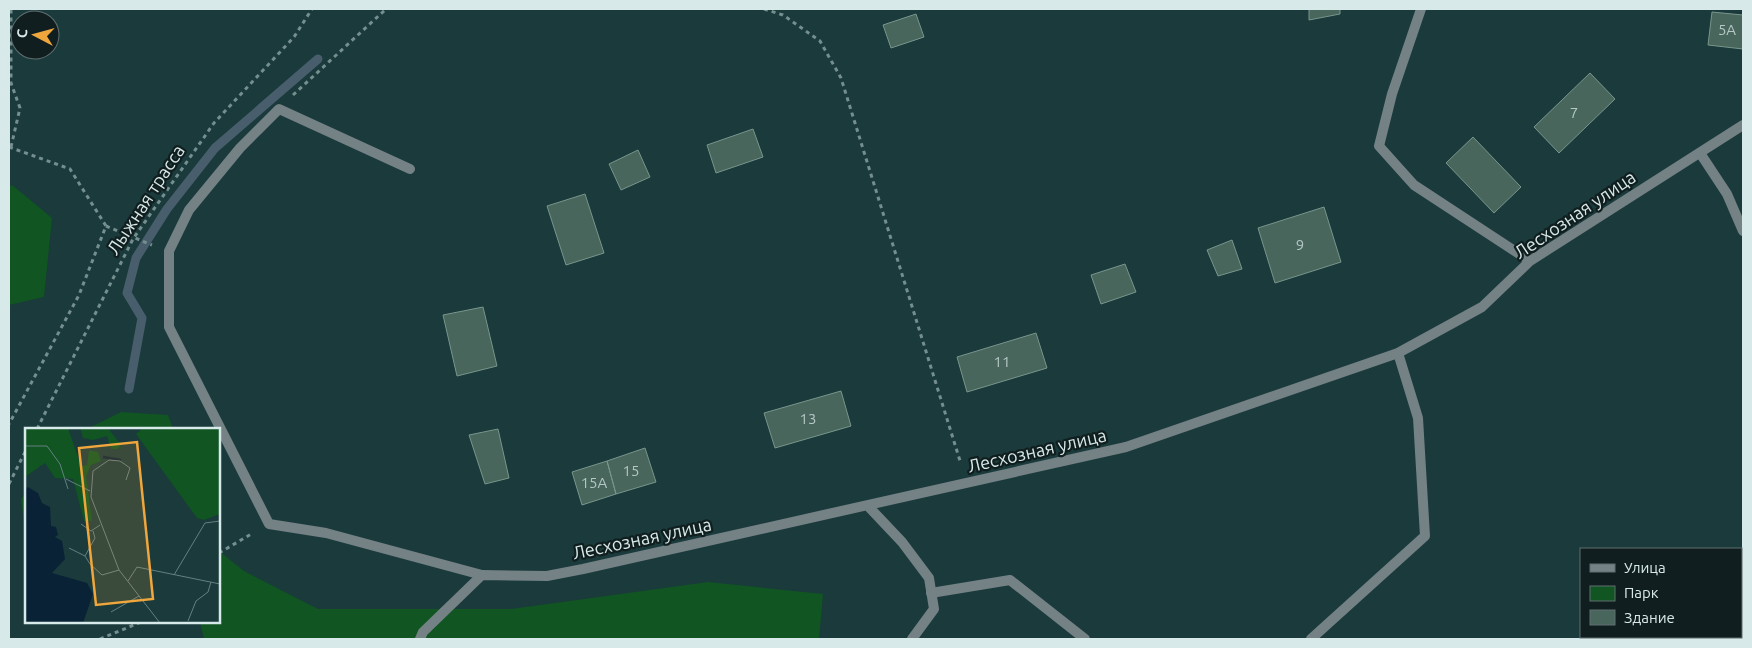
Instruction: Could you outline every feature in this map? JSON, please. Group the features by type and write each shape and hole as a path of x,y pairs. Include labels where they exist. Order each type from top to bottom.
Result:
{"street":[{"path":"1421,9 1392,94 1379,146 1414,185 1530,261"},
{"path":"269,524 169,326 169,251 188,210 240,148 280,109 410,168"},
{"name":"Лесхозная улица","path":"269,524 326,533 482,575 547,576 1126,447 1398,352 1482,307 1530,261 1743,125"},
{"path":"1700,153 1727,194 1743,231"},
{"path":"1311,639 1425,536 1418,418 1398,352"},
{"path":"868,506 902,542 929,578 934,609 912,639"},
{"path":"420,639 423,632 482,575"},
{"path":"931,593 1010,580 1085,639"}],"path":[{"path":"12,9 11,83 20,108 10,147 70,169 106,226 134,239 169,251"},
{"name":"Лыжная трасса","path":"38,428 134,239 214,123 294,37 312,9"},
{"path":"280,109 386,9"},
{"path":"764,9 783,15 820,41 841,78 967,483"},
{"path":"9,424 80,295 106,226"},
{"path":"9,484 25,452"},
{"path":"220,552 269,524"},
{"path":"100,639 139,623"}],"green space":[{"path":"12,185 52,218 44,297 9,305 9,187"},
{"path":"121,412 168,415 173,428 89,428"},
{"path":"25,493 25,528 21,499"},
{"path":"220,552 244,571 318,609 511,609 708,582 823,594 819,639 204,639 200,623 220,623"}],"building":[{"path":"1309,9 1340,9 1340,14 1309,20"},
{"path":"1712,12 1743,15 1743,49 1708,45"},
{"path":"916,14 924,37 891,48 883,25"},
{"path":"1590,73 1615,99 1559,153 1534,127"},
{"path":"753,129 763,157 716,173 707,145"},
{"path":"1473,137 1521,187 1494,213 1446,163"},
{"path":"638,150 650,177 621,190 609,164"},
{"path":"585,194 604,253 566,265 547,206"},
{"path":"1324,207 1341,262 1275,283 1258,228"},
{"path":"1232,240 1242,269 1218,276 1207,250"},
{"path":"1125,264 1136,292 1101,304 1091,275"},
{"path":"483,307 497,366 457,376 443,315"},
{"path":"1036,333 1047,368 967,392 957,357"},
{"path":"841,391 851,426 775,448 764,413"},
{"path":"498,429 509,478 485,484 469,435"},
{"path":"645,448 656,482 616,494 607,461"},
{"path":"607,461 616,494 582,505 572,472"}],"waterway":[{"path":"129,389 142,318 127,293 136,258 167,209 215,148 318,59"}]}
